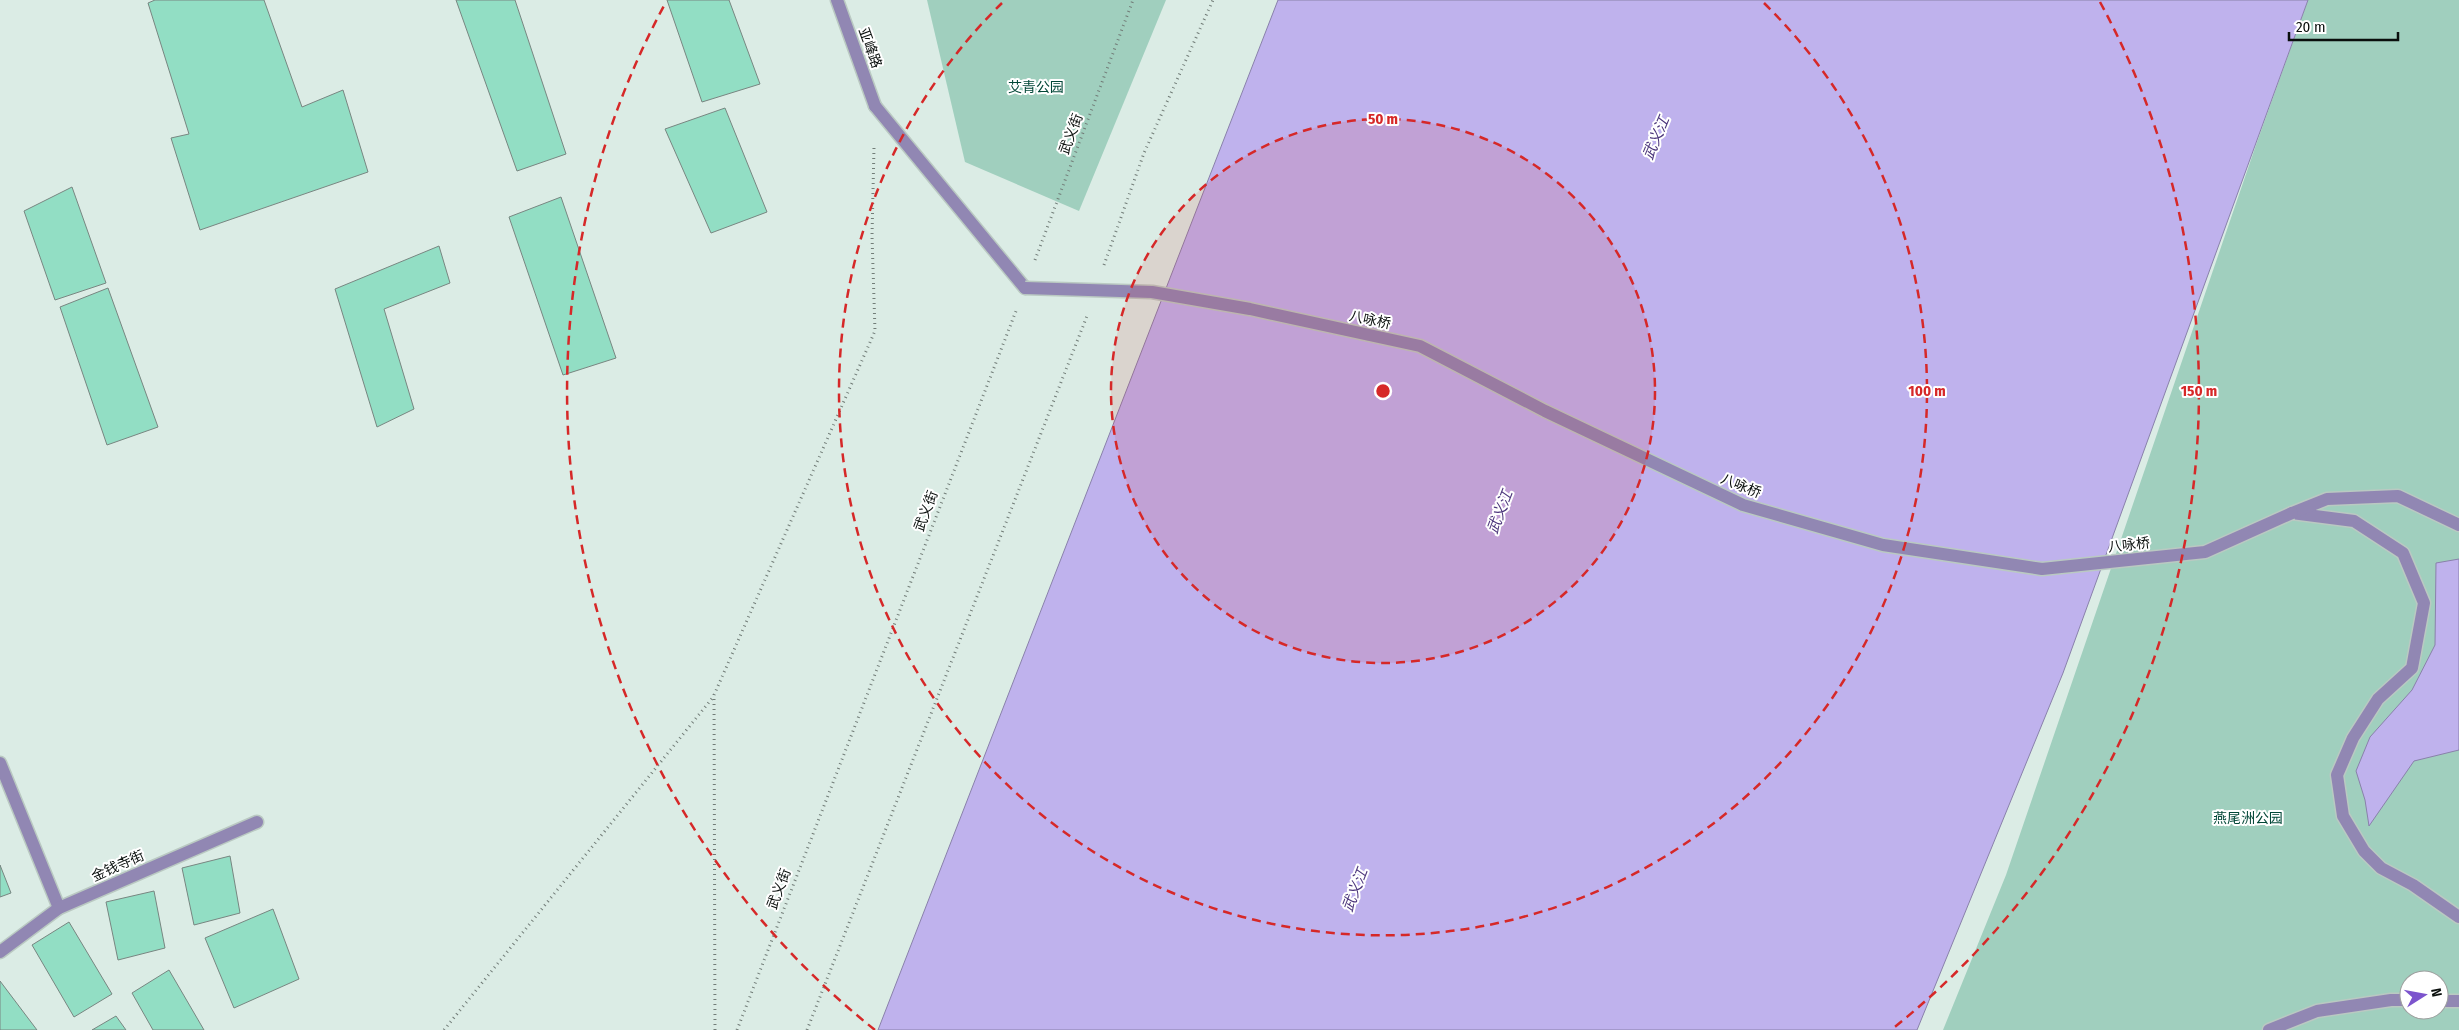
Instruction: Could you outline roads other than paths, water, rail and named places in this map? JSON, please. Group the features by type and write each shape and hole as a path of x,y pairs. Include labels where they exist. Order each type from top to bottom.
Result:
{"street":[{"name":"亚峰路","path":"837,0 875,106 1025,288"},
{"name":"八咏桥","path":"1025,288 1152,292 1250,309 1420,346 1545,411 1743,505 1883,545 2042,569 2205,552 2327,499 2398,496 2459,525"},
{"path":"2292,513 2354,522 2403,554 2424,603 2412,668 2378,699 2353,738 2337,774 2343,816 2364,851 2381,868 2412,884 2459,917"},
{"path":"0,763 59,908"},
{"name":"金钱寺街","path":"0,952 59,908 257,822"},
{"path":"2269,1030 2317,1011 2399,1000"}],"water":[{"name":"武义江","path":"1278,0 2308,0 2063,673 1917,1030 878,1030"},
{"path":"2459,559 2459,750 2414,761 2369,826 2365,800 2356,771 2370,737 2412,690 2435,645 2436,563"}],"park label":[{"name":"艾青公园","path":"1036,87"},
{"name":"燕尾洲公园","path":"2248,818"}]}
